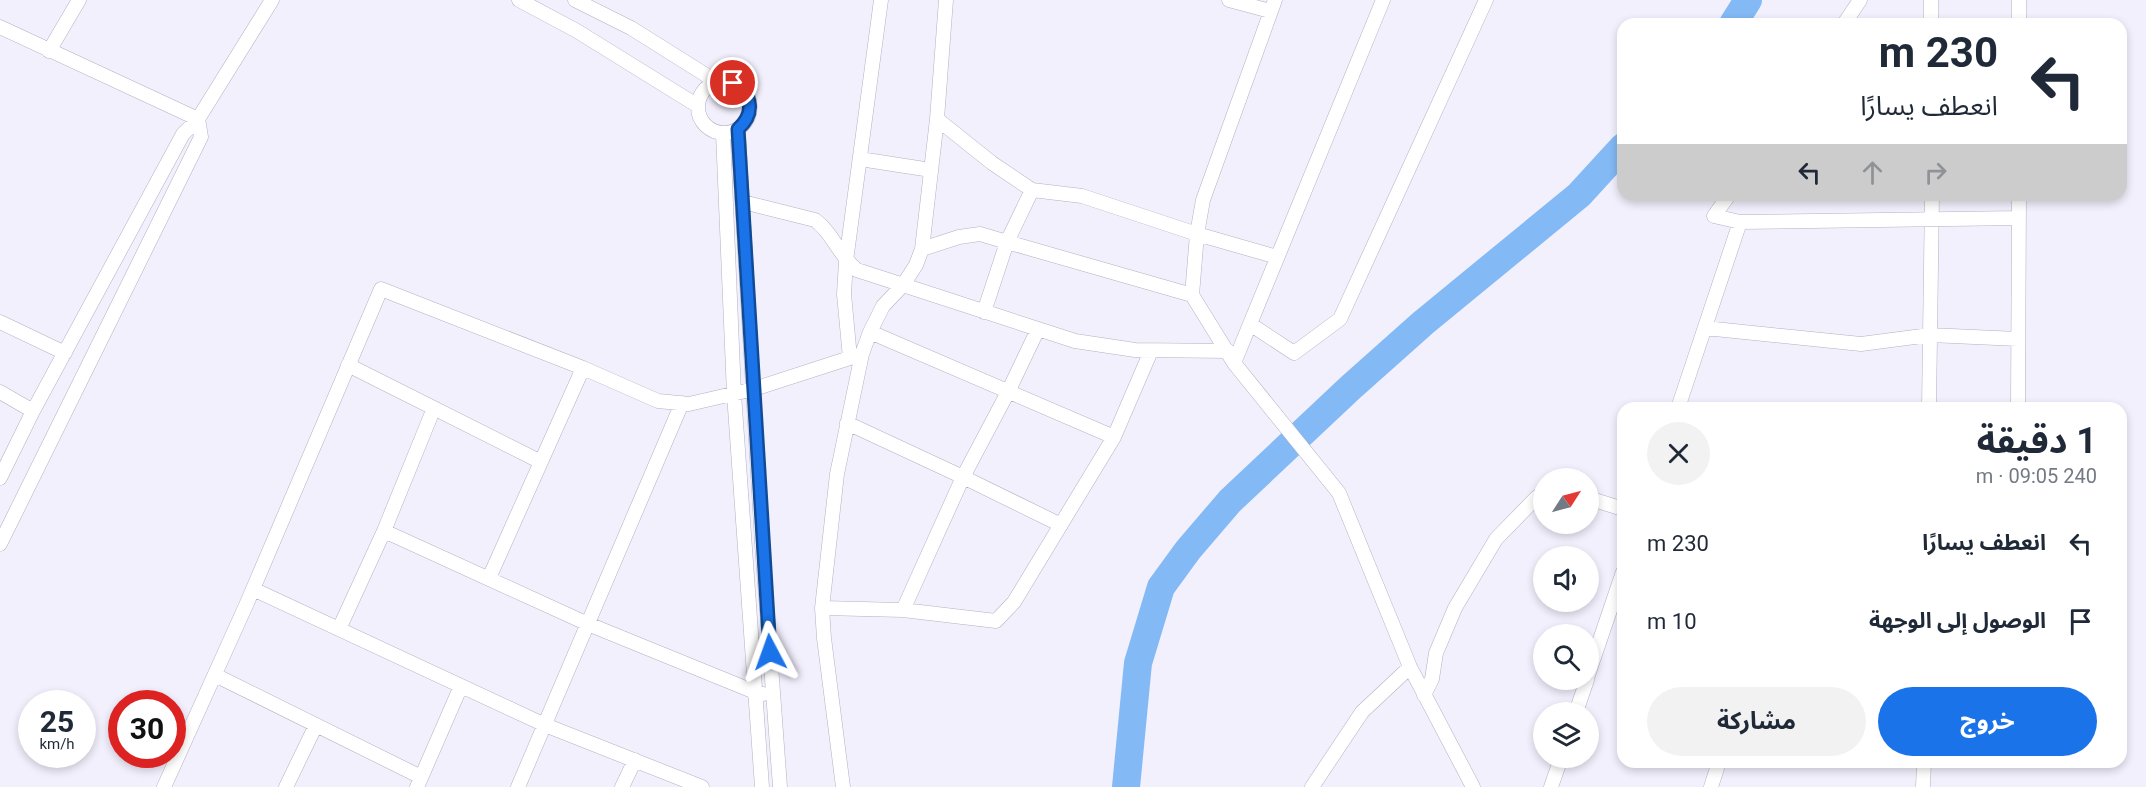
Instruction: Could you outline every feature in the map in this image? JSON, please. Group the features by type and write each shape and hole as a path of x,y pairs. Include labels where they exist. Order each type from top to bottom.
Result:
{"street":[{"path":"49,51 79,0"},
{"path":"0,477 33,411 183,134 198,119 272,0"},
{"path":"519,0 587,37 698,106"},
{"path":"575,0 632,28 717,82 733,83 741,87 749,101 749,117 738,129 723,134 715,132 702,122 698,106 704,91 717,82"},
{"path":"843,787 822,608 837,474 856,356 844,294 846,261 881,0"},
{"path":"164,787 253,589 381,289 583,368 658,401 689,404 734,394 856,356 883,306 903,285 916,266 922,249 937,119 946,0"},
{"path":"1229,0 1272,5 1203,200 1197,234 1192,295 1235,362 1339,493 1410,667 1473,787"},
{"path":"1235,362 1383,0"},
{"path":"1250,324 1294,353 1340,320 1486,0"},
{"path":"1848,18 1860,0"},
{"path":"1931,0 1931,18"},
{"path":"2019,0 2019,18"},
{"path":"0,27 198,119"},
{"path":"0,544 201,137 198,119"},
{"path":"937,119 985,158 1032,190 1082,196 1197,234 1277,257"},
{"path":"738,129 780,787"},
{"path":"723,134 734,394 762,787"},
{"path":"860,159 931,170"},
{"path":"984,312 1007,242 1032,190"},
{"path":"1725,201 1714,216 1740,222 2019,218"},
{"path":"1929,402 1932,201"},
{"path":"2019,201 2019,402"},
{"path":"743,202 815,220 824,226 846,261 857,270 984,312 1075,341 1235,362"},
{"path":"1680,402 1740,222"},
{"path":"922,249 959,237 980,234 1192,295"},
{"path":"0,322 65,353"},
{"path":"1705,328 1861,344 1930,335 2019,339"},
{"path":"903,610 963,477 1038,329"},
{"path":"870,332 1113,437"},
{"path":"822,608 903,610 996,621 1014,602 1113,437 1151,351"},
{"path":"348,364 541,462"},
{"path":"489,578 583,368"},
{"path":"0,392 33,411"},
{"path":"518,787 682,403"},
{"path":"339,629 384,531 434,408"},
{"path":"847,423 1061,525"},
{"path":"1424,695 1431,679 1436,653 1455,608 1496,539 1533,501"},
{"path":"1599,501 1617,507"},
{"path":"384,531 588,624 755,692 774,696"},
{"path":"253,589 545,725 702,787"},
{"path":"1599,644 1617,590"},
{"path":"1312,787 1362,712 1410,667"},
{"path":"215,675 316,725 419,782 461,686"},
{"path":"286,787 316,725"},
{"path":"622,787 635,760"},
{"path":"1551,787 1558,768"},
{"path":"1711,787 1717,768"},
{"path":"1923,787 1924,768"}],"waterway":[{"path":"1737,18 1748,0"},
{"path":"1126,787 1138,663 1161,587 1188,550 1230,501 1350,388 1423,323 1579,195 1617,154"}],"route":[{"path":"733,83 746,93 750,109 749,117 738,129 770,652"}]}
